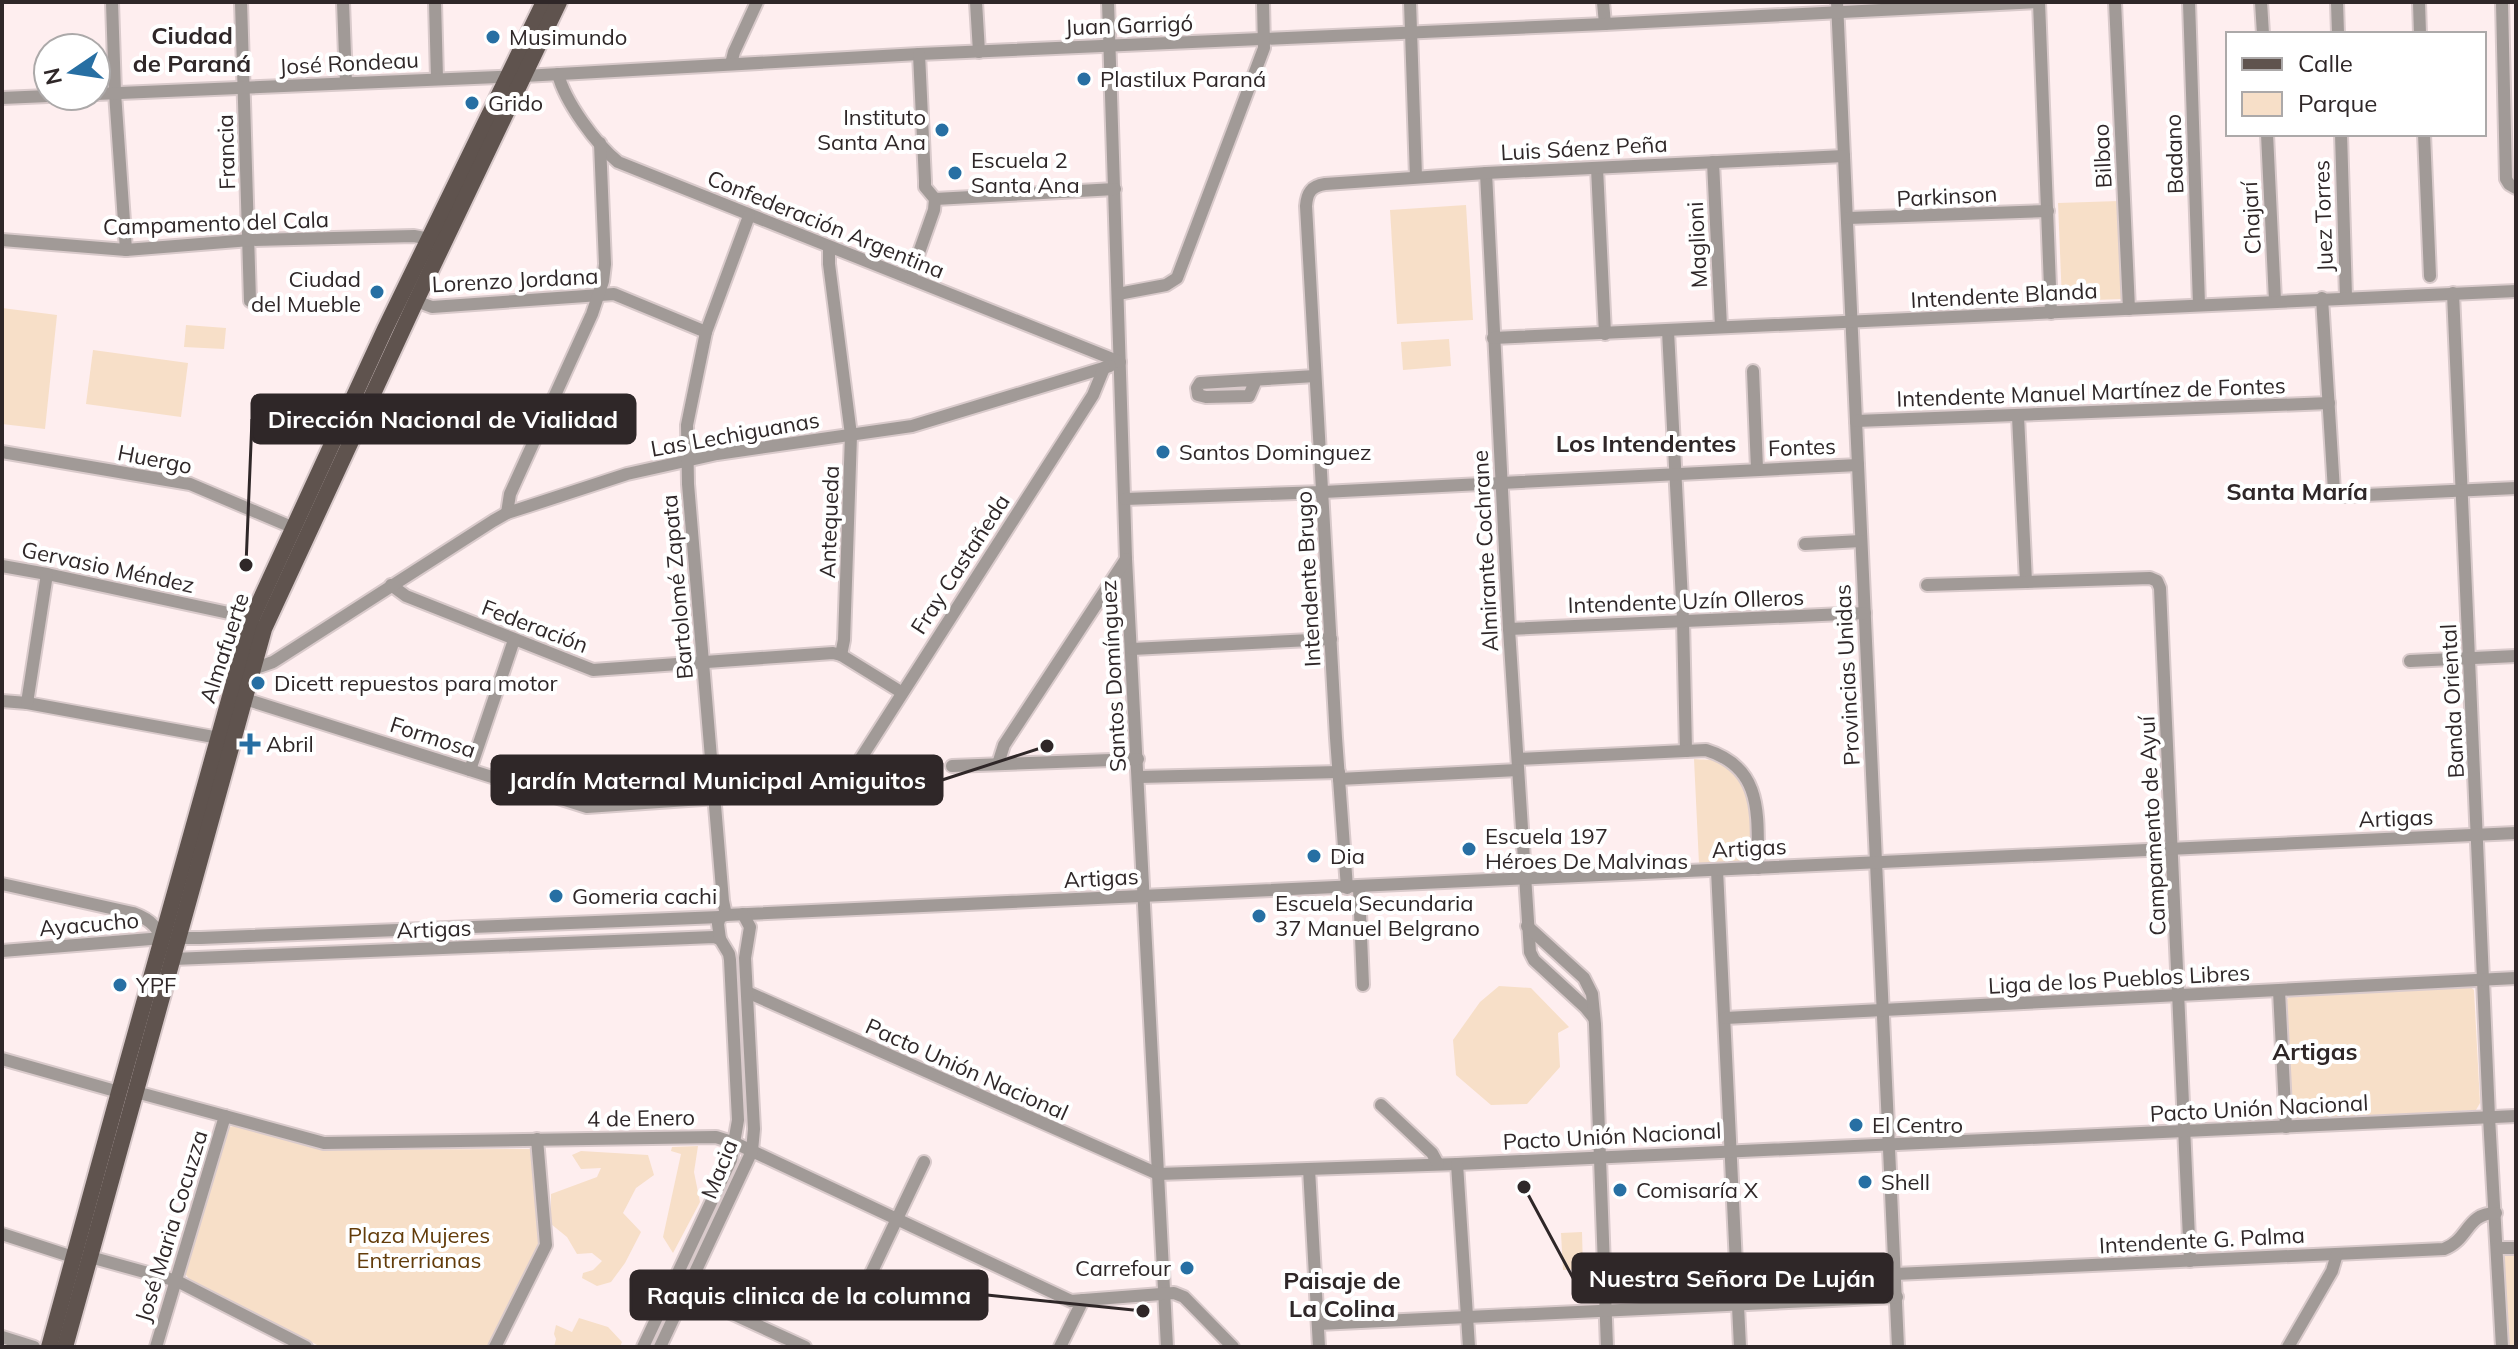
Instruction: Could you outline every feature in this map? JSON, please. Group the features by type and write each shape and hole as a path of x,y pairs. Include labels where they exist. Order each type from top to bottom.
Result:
{"main road":[{"name":"Almafuerte","path":"65,1347 90,1257 127,1092 271,611 416,301 516,76 544,2"},
{"name":"Almafuerte","path":"49,1347 73,1257 173,959 171,937 219,738 252,618 385,329 516,76 559,2"}],"street":[{"path":"112,2 126,250"},
{"name":"Francia","path":"241,2 250,301"},
{"path":"343,2 346,83"},
{"path":"435,2 437,79"},
{"path":"731,64 757,2"},
{"path":"976,2 979,52"},
{"name":"Santos Domínguez","path":"1108,2 1126,559 1167,1347"},
{"path":"1118,294 1166,285 1177,278 1262,55 1265,39 1263,2"},
{"path":"1410,2 1416,177"},
{"path":"1603,2 1605,24"},
{"path":"2039,2 2051,313"},
{"name":"Juan Garrigó","path":"516,76 919,54 1605,24 1837,7 2039,2"},
{"name":"Bilbao","path":"2115,2 2129,309"},
{"name":"Badano","path":"2189,2 2199,305"},
{"path":"2261,2 2263,32"},
{"path":"2337,2 2338,32"},
{"path":"2419,2 2420,32"},
{"path":"2502,2 2511,183"},
{"name":"Provincias Unidas","path":"1837,7 1898,1347"},
{"path":"910,278 935,199 925,187 919,54"},
{"name":"Confederación Argentina","path":"558,74 562,90 600,143 618,162 1120,362"},
{"name":"José Rondeau","path":"112,93 516,76"},
{"path":"2,98 32,97"},
{"name":"Chajarí","path":"2267,136 2275,301"},
{"name":"Juez Torres","path":"2341,136 2346,297"},
{"path":"2424,136 2430,276"},
{"path":"507,513 510,494 603,281 600,143"},
{"name":"Luis Sáenz Peña","path":"1325,184 1844,156"},
{"name":"Maglioni","path":"1713,162 1721,327"},
{"path":"1597,168 1605,334"},
{"name":"Almirante Cochrane","path":"1486,173 1527,926 1531,956 1594,1018"},
{"name":"Intendente Brugo","path":"1325,184 1310,190 1306,206 1339,776 1363,985"},
{"path":"935,199 1115,189"},
{"name":"Parkinson","path":"1848,218 2048,211"},
{"name":"Bartolomé Zapata","path":"723,916 687,459 687,425 706,332 749,216"},
{"name":"Campamento del Cala","path":"2,240 126,250 250,240 414,236 430,239"},
{"name":"Antequeda","path":"829,247 851,435 841,655"},
{"name":"Intendente Blanda","path":"1493,338 2516,291"},
{"name":"Banda Oriental","path":"2453,293 2502,1347"},
{"name":"Lorenzo Jordana","path":"416,301 432,307 622,296 706,332"},
{"path":"2322,298 2334,491 2344,496 2516,488"},
{"path":"1668,331 1683,620 1686,751"},
{"name":"Las Lechiguanas","path":"253,669 273,662 507,513 627,474 687,459 912,426 1120,362"},
{"name":"Fray Castañeda","path":"847,780 1093,395 1104,368"},
{"path":"1753,371 1757,469"},
{"path":"1256,380 1315,376"},
{"name":"Intendente Manuel Martínez de Fontes","path":"1856,421 2329,403"},
{"path":"1927,585 2026,582 2018,416"},
{"name":"Huergo","path":"2,452 190,484 294,528"},
{"name":"Fontes","path":"1125,499 1858,465"},
{"path":"1805,544 1861,541"},
{"path":"998,764 1004,745 1126,559"},
{"name":"Gervasio Méndez","path":"2,566 252,618"},
{"path":"27,703 47,574"},
{"name":"Campamento de Ayuí","path":"2026,582 2150,578 2157,581 2160,588 2190,1261"},
{"name":"Federación","path":"391,585 406,596 601,671 824,652 841,655 901,692"},
{"name":"Intendente Uzín Olleros","path":"1509,629 1865,613"},
{"path":"1132,649 1331,639"},
{"path":"470,770 514,640"},
{"path":"2410,661 2516,656"},
{"name":"Formosa","path":"245,699 587,807 824,792 842,786 847,780"},
{"path":"2,701 219,738"},
{"path":"1139,777 1339,776 1706,750 1727,758 1747,778 1756,800 1758,868"},
{"path":"952,766 1138,759"},
{"name":"Artigas","path":"743,914 2516,833"},
{"path":"1717,870 1740,1347"},
{"path":"2,885 133,913 147,918 171,937"},
{"path":"743,914 750,927 748,945 732,948 722,943 718,930 723,916 743,914"},
{"name":"Artigas","path":"171,937 723,916"},
{"path":"1527,926 1584,978 1592,994 1607,1347"},
{"name":"Ayacucho","path":"2,951 171,937"},
{"name":"Artigas","path":"173,959 714,937 722,943"},
{"name":"Macia","path":"643,1347 731,1160 735,1143 738,1120 730,960 722,943"},
{"name":"Macia","path":"660,1347 752,1151 754,1129 745,958 748,945"},
{"name":"Liga de los Pueblos Libres","path":"1725,1018 2516,978"},
{"path":"2279,991 2286,1127"},
{"name":"Pacto Unión Nacional","path":"747,992 1158,1174 1457,1164 2516,1116"},
{"name":"4 de Enero","path":"2,1059 324,1143 716,1137 735,1143 1071,1301 1164,1293"},
{"path":"1381,1105 1432,1153 1438,1164"},
{"name":"José Maria Cocuzza","path":"156,1347 225,1116"},
{"path":"495,1347 546,1245 537,1139"},
{"path":"866,1284 924,1162"},
{"path":"1457,1164 1469,1347"},
{"path":"1309,1169 1319,1347"},
{"name":"Intendente G. Palma","path":"1895,1274 2444,1249 2457,1242 2479,1216 2496,1213"},
{"path":"2,1234 73,1257"},
{"path":"2497,1248 2516,1248"},
{"path":"2288,1347 2332,1271 2337,1254"},
{"path":"90,1257 177,1281 306,1347"},
{"path":"685,1292 805,1347"},
{"path":"1164,1293 1184,1297 1233,1347"},
{"path":"1318,1324 1897,1297"},
{"path":"1060,1347 1083,1300"},
{"path":"2,1337 34,1347"}],"green space":[{"path":"2119,201 2123,299 2062,301 2058,203"},
{"path":"1466,205 1473,320 1397,324 1390,210"},
{"path":"2,308 57,315 45,429 2,424"},
{"path":"186,325 226,328 224,349 184,347"},
{"path":"1449,339 1451,366 1403,370 1401,342"},
{"path":"93,350 188,363 181,417 86,404"},
{"path":"1694,759 1720,761 1740,777 1749,804 1752,861 1699,864"},
{"path":"2467,984 2474,990 2480,1103 2476,1110 2298,1119 2292,1112 2287,999 2295,993"},
{"path":"1499,986 1531,988 1569,1027 1558,1033 1560,1067 1527,1104 1491,1105 1456,1075 1453,1040 1480,1002"},
{"name":"Plaza Mujeres Entrerrianas","path":"235,1126 329,1150 531,1149 535,1157 541,1239 489,1347 321,1347 190,1280 186,1267 225,1131"},
{"path":"698,1146 694,1172 700,1202 673,1253 663,1237 681,1154 671,1151 672,1147"},
{"path":"581,1151 648,1155 654,1175 636,1188 623,1213 641,1232 611,1282 597,1286 582,1278 583,1273 593,1270 602,1261 592,1253 577,1254 567,1237 551,1224 551,1194 597,1177 601,1168 581,1169 572,1155"},
{"path":"1582,1232 1583,1269 1563,1270 1561,1233"},
{"path":"2516,1254 2516,1347 2508,1347 2502,1258"},
{"path":"579,1318 608,1327 622,1342 620,1347 554,1347 556,1325 572,1332"}],"place":[{"name":"Musimundo","path":"493,37"},
{"name":"Plastilux Paraná","path":"1084,79"},
{"name":"Grido","path":"472,103"},
{"name":"Instituto Santa Ana","path":"942,130"},
{"name":"Escuela 2 Santa Ana","path":"955,173"},
{"name":"Ciudad del Mueble","path":"377,292"},
{"name":"Santos Dominguez","path":"1163,452"},
{"name":"Dirección Nacional de Vialidad","path":"246,565"},
{"name":"Dicett repuestos para motor","path":"258,683"},
{"name":"Abril","path":"250,744"},
{"name":"Jardín Maternal Municipal Amiguitos","path":"1047,746"},
{"name":"Escuela 197 Héroes De Malvinas","path":"1469,849"},
{"name":"Dia","path":"1314,856"},
{"name":"Gomeria cachi","path":"556,896"},
{"name":"Escuela Secundaria 37 Manuel Belgrano","path":"1259,916"},
{"name":"YPF","path":"120,985"},
{"name":"El Centro","path":"1856,1125"},
{"name":"Shell","path":"1865,1182"},
{"name":"Nuestra Señora De Luján","path":"1524,1187"},
{"name":"Comisaría X","path":"1620,1190"},
{"name":"Carrefour","path":"1187,1268"},
{"name":"Raquis clinica de la columna","path":"1143,1311"}],"district":[{"name":"Ciudad de Paraná","path":"192,50"},
{"name":"Los Intendentes","path":"1646,444"},
{"name":"Santa María","path":"2297,492"},
{"name":"Artigas","path":"2315,1052"},
{"name":"Paisaje de La Colina","path":"1342,1295"}]}
